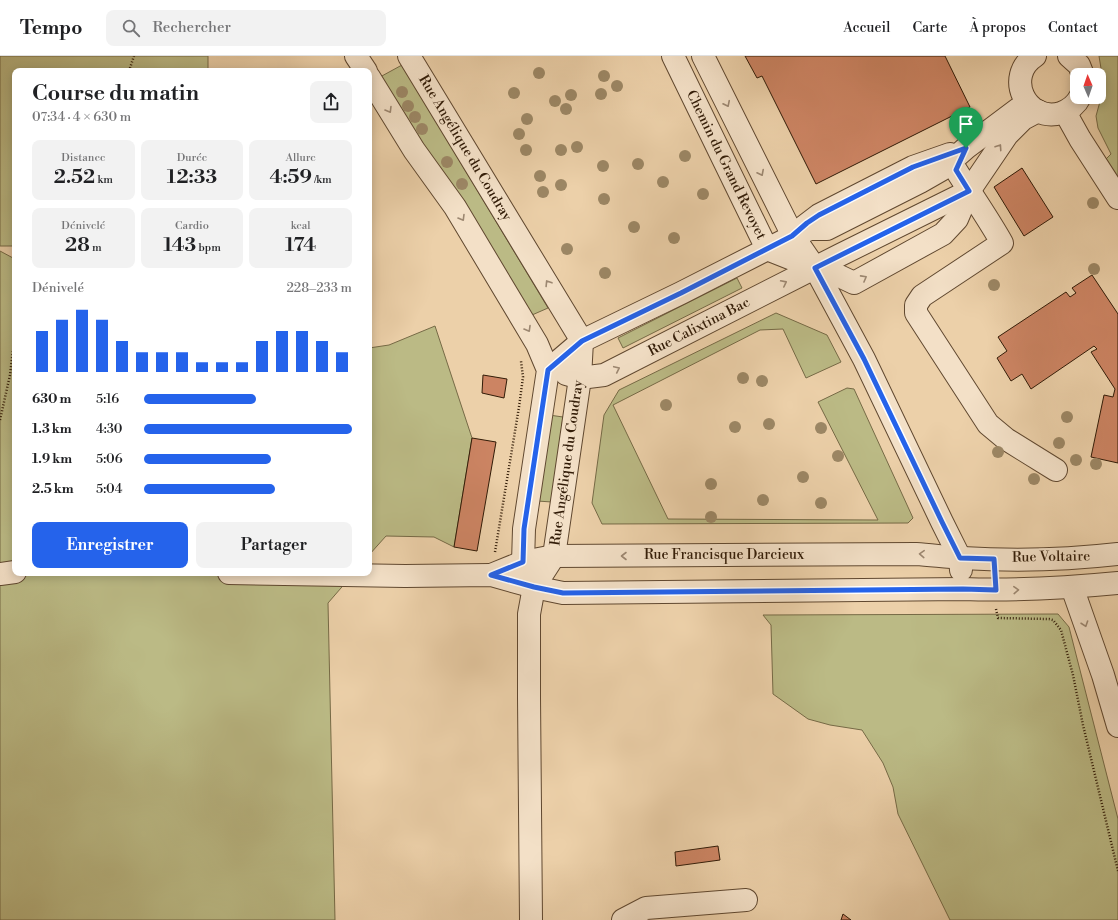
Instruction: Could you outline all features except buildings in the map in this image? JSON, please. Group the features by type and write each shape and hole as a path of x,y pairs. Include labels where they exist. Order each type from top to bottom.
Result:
{"street":[{"path":"356,56 364,68"},
{"name":"Rue Angélique du Coudray","path":"409,56 582,341 580,378 554,556 534,587"},
{"name":"Chemin du Grand Revoyet","path":"673,56 767,249 815,268"},
{"name":"Chemin du Grand Revoyet","path":"703,56 792,236 815,268 864,359 960,558 963,589"},
{"path":"1069,56 1080,68"},
{"path":"1032,57 1025,65 1021,74 1020,84 1022,94 1032,106 1047,114 1056,114 1072,104 1080,139 1118,198"},
{"path":"372,82 414,150 455,207 537,344 548,370 524,529 523,562 534,587 529,629 531,920"},
{"path":"548,370 582,341 681,293 792,236 819,215 913,167 966,148 1032,106"},
{"path":"815,268 833,273 854,283 943,234 957,219 969,191 1007,135 1032,106"},
{"path":"792,236 814,235 832,239 924,194 945,181 956,170 966,148"},
{"path":"956,170 987,216 1002,243 922,296 916,305 916,313 988,424 1006,439 1056,470"},
{"name":"Rue Calixtina Bac","path":"580,378 604,375 625,365 969,191"},
{"path":"548,370 580,378"},
{"name":"Rue Francisque Darcieux","path":"491,575 523,562 554,556 916,554 960,558"},
{"name":"Rue Voltaire","path":"960,558 1023,559 1092,557 1118,554"},
{"path":"0,574 12,572"},
{"name":"Rue Francisque Darcieux","path":"372,575 491,575 534,587 563,593 963,589"},
{"path":"963,589 996,590 1072,588 1118,583"},
{"path":"1072,588 1103,675 1118,726"},
{"path":"623,920 646,908 746,900"}],"path":[{"path":"130,68 134,56"},
{"path":"491,575 519,407 523,377 520,358"},
{"path":"0,420 12,359"},
{"path":"996,590 998,618 1048,619 1053,620 1061,630 1073,675 1083,725 1118,871"}],"shaded area":[{"path":"0,56 208,56 208,68 12,68 12,246 0,246"},
{"path":"1099,56 1118,56 1118,178 1106,159 1111,154 1098,128 1096,116 1099,104 1106,104 1106,68 1101,68"},
{"path":"402,65 548,308 532,315 424,154 380,77"},
{"path":"0,251 12,257 12,576 351,576 328,603 335,920 0,920"},
{"path":"737,278 742,288 623,348 618,338"},
{"path":"776,313 827,335 841,362 806,378 783,329 760,330 613,405 668,519 878,520 818,402 847,388 854,389 913,518 908,523 602,524 592,503 604,415 619,390"},
{"path":"435,326 472,438 454,547 434,537 386,536 372,552 372,348 389,345"},
{"path":"549,415 563,417 552,502 537,501"},
{"path":"1058,614 1069,627 1118,819 1118,920 950,920 898,814 893,787 883,763 862,730 830,725 808,719 773,694 771,625 763,615"}],"route":[{"path":"966,148 956,170 969,191 815,268 864,359 960,558 994,559 996,590 963,589 563,593 534,587 491,575 523,562 524,529 548,370 582,341 681,293 792,236 819,215 913,167 966,148"}]}
